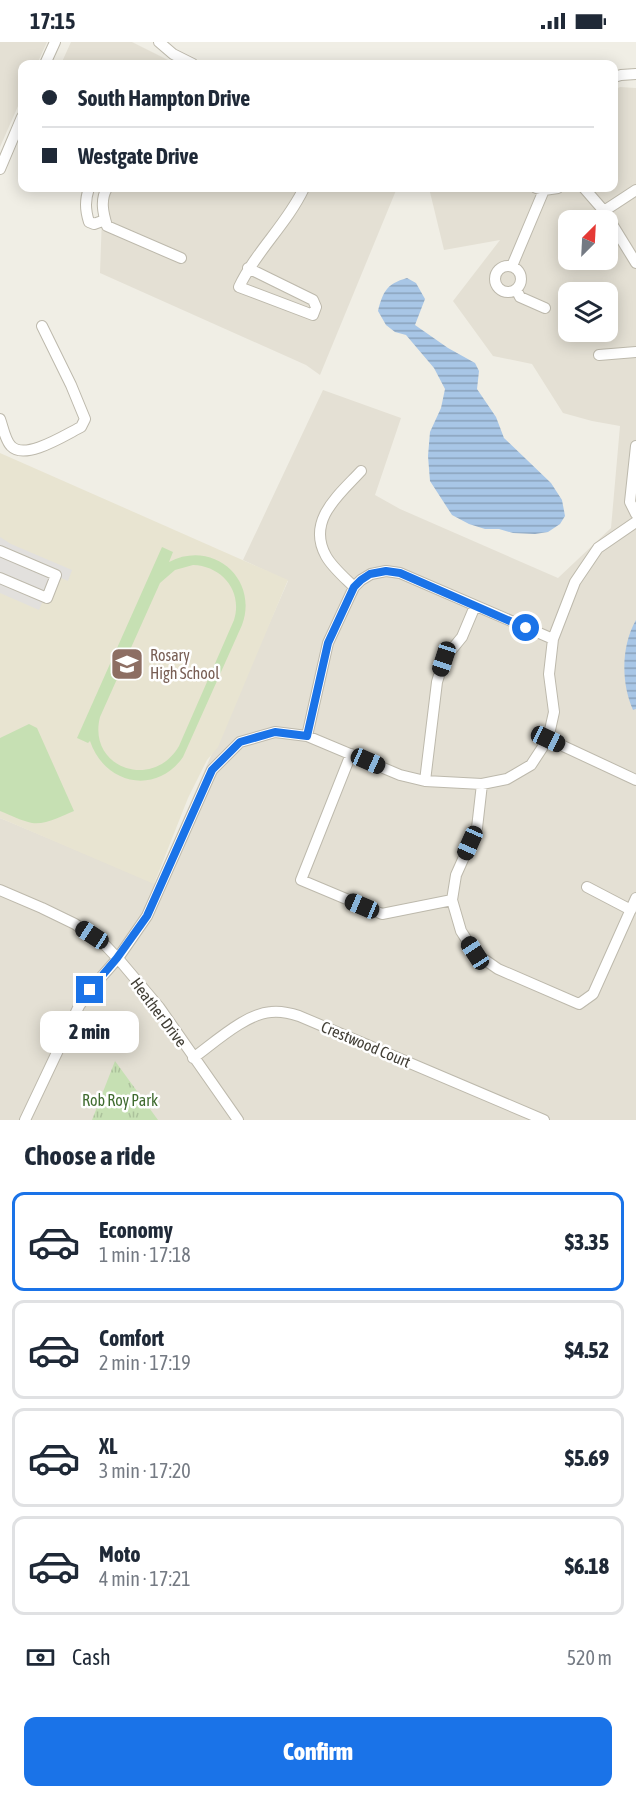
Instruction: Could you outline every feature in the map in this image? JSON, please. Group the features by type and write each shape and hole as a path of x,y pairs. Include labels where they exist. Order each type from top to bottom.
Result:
{"street":[{"path":"47,60 55,42"},
{"path":"159,42 175,60"},
{"path":"618,76 636,74"},
{"path":"0,169 18,126"},
{"path":"607,210 636,190"},
{"path":"88,192 85,211 89,222 94,225 105,220"},
{"path":"105,192 102,212 107,226 181,258"},
{"path":"248,268 314,300 316,307 313,315 239,287 248,268 291,212 302,192"},
{"path":"512,266 539,192"},
{"path":"587,192 602,210"},
{"path":"618,234 636,263"},
{"path":"512,266 519,270 522,278 516,289 504,292 500,290 495,282 499,269 512,266"},
{"path":"516,289 520,297 545,308"},
{"path":"0,419 10,445 19,451 30,451 81,427 85,419 42,326"},
{"path":"599,355 636,352"},
{"path":"636,446 630,502 636,514"},
{"path":"354,587 326,556 321,543 321,525 324,512 361,471"},
{"path":"25,1120 79,1006 147,916 212,770 240,742 275,732 307,736 400,775 425,781 482,784 507,779 531,765 548,739 554,712 549,674 553,639 575,582 598,548 636,522"},
{"path":"0,551 56,575 47,598 0,578"},
{"path":"307,736 328,643 354,587 370,574 386,571 400,573 553,639"},
{"path":"425,781 437,682 444,659 462,637 475,606"},
{"path":"548,739 636,780"},
{"path":"351,754 301,880 382,914 452,900"},
{"path":"482,784 477,828 456,874 452,900 461,931 475,953 498,969 579,1004 593,994 636,898"},
{"path":"587,886 631,910"},
{"name":"Heather Drive","path":"0,890 75,924 92,935 117,958 159,1007 238,1120"},
{"name":"Crestwood Court","path":"193,1058 256,1015 286,1012 544,1120"}],"shaded area":[{"path":"0,42 47,42 39,60 18,60 18,106 0,147"},
{"path":"71,42 132,42 168,60 63,60"},
{"path":"618,88 636,88 636,1120 0,1120 0,818 155,883 288,581 243,560 323,390 401,418 375,495 400,509 558,578 611,528 620,426 563,413 532,364 493,356 453,301 500,240 444,250 430,192 618,192"},
{"path":"103,192 395,192 320,375 306,365 100,273"},
{"name":"Rosary High School","path":"0,453 288,580 218,747 207,760 188,798 154,884 0,818"},
{"path":"0,537 72,570 68,581 54,575 39,610 0,593"}],"green space":[{"path":"162,547 173,552 169,562 185,556 201,556 216,560 228,568 238,579 244,593 246,608 242,625 183,757 172,769 159,777 132,780 118,775 107,767 97,756 90,741 88,743 77,738","holes":["193,565 203,566 221,575 233,590 236,609 234,620 179,746 168,760 154,768 139,770 125,768 112,760 103,749 99,735 100,717 160,583 175,570"]},
{"path":"29,724 37,728 74,811 43,823 28,822 0,811 0,738"},
{"name":"Rob Roy Park","path":"115,1061 158,1120 92,1120"}],"water":[{"path":"407,278 416,283 425,299 415,325 475,363 479,371 477,389 496,417 504,438 551,483 562,500 565,516 560,524 548,532 513,533 469,524 452,515 430,481 428,456 430,432 441,408 445,389 434,368 406,335 395,332 386,325 378,311 386,290 394,283"},
{"path":"636,620 636,709 633,710 626,688 624,665 628,641"}],"place":[{"name":"Rosary High School","path":"127,664"}],"route":[{"path":"90,990 134,936 147,916 212,770 240,742 275,732 307,736 328,643 354,587 361,580 370,574 386,571 400,573 526,628"}]}
